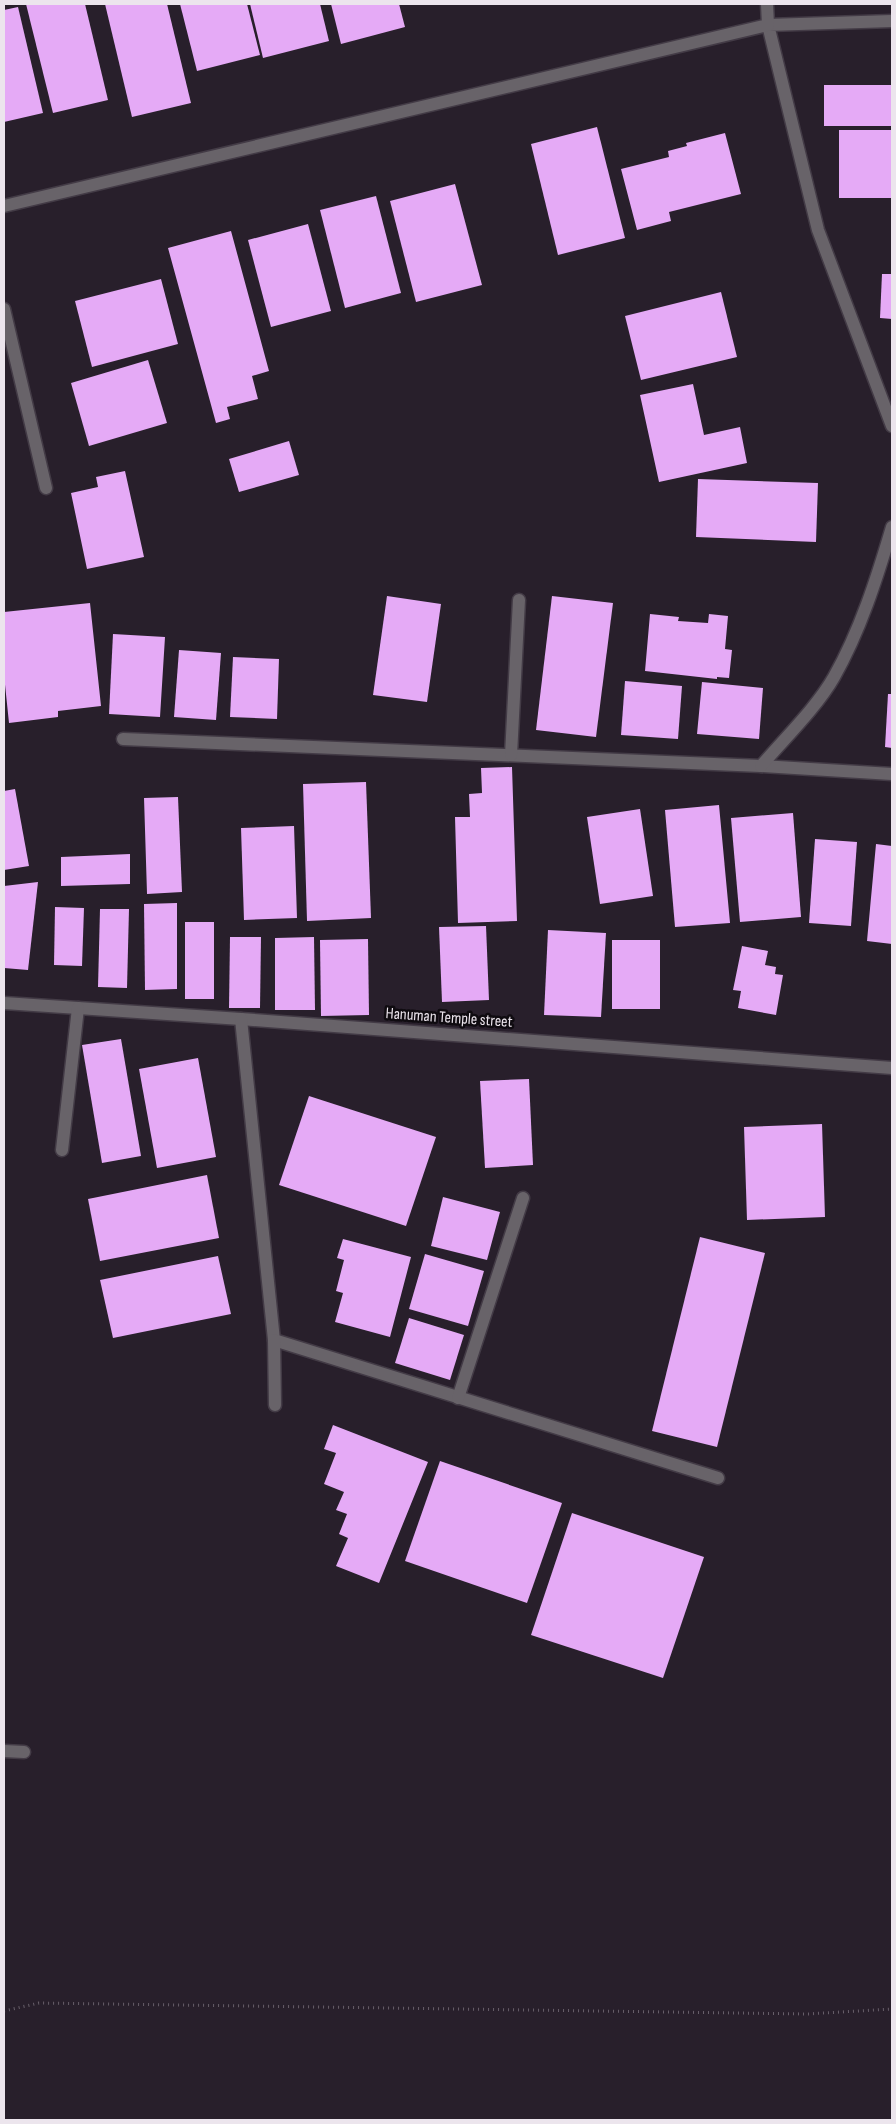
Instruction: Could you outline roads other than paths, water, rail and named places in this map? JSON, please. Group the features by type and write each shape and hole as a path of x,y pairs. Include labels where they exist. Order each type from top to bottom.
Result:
{"street":[{"path":"767,4 768,25 818,230 892,426"},
{"path":"4,206 768,25 892,21"},
{"path":"4,309 46,488"},
{"path":"761,766 833,678 853,636 882,562 892,527"},
{"path":"511,755 519,600"},
{"path":"123,739 761,766 892,774"},
{"name":"Hanuman Temple street","path":"4,1003 892,1068"},
{"path":"62,1150 78,1008"},
{"path":"241,1019 274,1340 275,1404"},
{"path":"458,1398 523,1198"},
{"path":"274,1340 718,1478"},
{"path":"4,1751 24,1752"}]}
